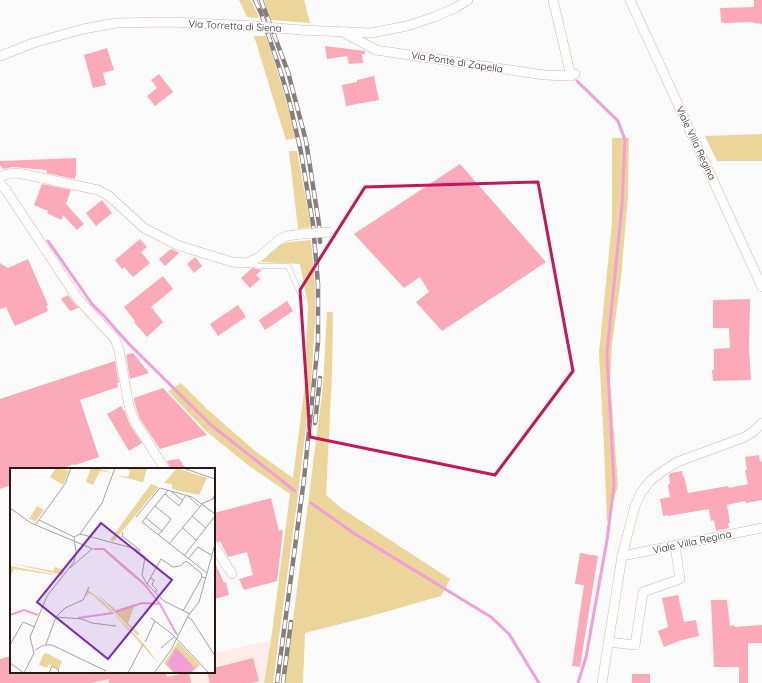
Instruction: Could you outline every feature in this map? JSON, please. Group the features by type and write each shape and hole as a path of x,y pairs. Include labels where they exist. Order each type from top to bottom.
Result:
{"street":[{"name":"Via Torretta di Siena","path":"0,56 33,43 83,29 116,23 171,22 371,33 407,26 434,17 455,8 468,0"},
{"name":"Via Ponte di Zapella","path":"343,32 376,50 544,75 573,75 553,0"},
{"name":"Viale Villa Regina","path":"630,0 761,284"},
{"path":"0,177 6,174 18,173 98,190 109,196 144,228 177,245 232,262 248,263 259,257 280,239 287,236 331,232"},
{"path":"0,182 78,299 115,339 120,350 129,406 135,422 164,468"},
{"path":"602,683 622,556 635,506 641,493 650,481 677,462 745,437 762,423"},
{"name":"Viale Villa Regina","path":"622,556 762,528"},
{"path":"608,642 635,645 643,592 680,579 675,546"},
{"path":"215,548 232,574"}],"lane":[{"path":"248,263 260,266 288,266 302,298"}],"highlighted area":[{"path":"538,182 573,371 495,475 310,437 300,290 365,187"}],"shaded area":[{"path":"239,0 251,0 259,18 247,17"},
{"path":"264,0 304,0 310,23 271,20"},
{"path":"254,36 266,36 285,96 296,138 286,140"},
{"path":"762,134 762,161 717,161 705,136"},
{"path":"612,138 629,138 628,195 621,278 612,344 610,381 618,485 607,523 599,353 612,222"},
{"path":"289,151 297,151 311,227 298,229"},
{"path":"311,240 315,285 315,321 311,384 273,683 264,683 290,494 248,465 206,431 168,391 181,383 208,410 255,451 293,478 305,384 308,305 300,264 261,262 282,244"},
{"path":"327,312 333,312 332,374 326,495 341,508 450,579 441,596 305,633 303,683 285,683 323,386"},
{"path":"271,640 264,683 91,683 132,673 215,673 215,653"}],"building":[{"path":"754,0 762,0 762,24 754,22 721,22 720,8 754,7"},
{"path":"325,46 365,51 365,54 362,54 363,63 349,64 347,56 327,59"},
{"path":"107,48 114,70 103,73 106,85 93,88 84,55"},
{"path":"159,74 173,92 155,106 147,96 157,88 151,80"},
{"path":"374,76 379,100 346,106 342,85"},
{"path":"76,158 75,179 46,173 47,170 13,167 3,169 0,165 0,161"},
{"path":"460,164 546,262 442,331 416,302 429,292 420,277 404,288 354,234"},
{"path":"42,184 71,190 66,204 84,224 77,230 63,215 61,220 47,213 48,211 34,205"},
{"path":"102,200 112,213 96,226 86,213"},
{"path":"140,239 147,247 141,252 150,263 133,277 124,267 122,269 115,260"},
{"path":"171,249 179,253 165,266 159,259"},
{"path":"195,257 202,266 194,273 187,264"},
{"path":"28,259 48,305 46,306 48,311 15,326 6,307 0,309 0,263 8,268"},
{"path":"252,268 262,270 256,275 260,279 250,288 241,278"},
{"path":"163,276 173,289 151,307 163,322 147,337 124,307"},
{"path":"68,295 78,308 70,311 61,299"},
{"path":"750,299 749,349 751,380 713,381 712,370 714,370 714,349 730,348 729,328 713,328 713,300"},
{"path":"287,301 293,311 265,330 259,320"},
{"path":"238,305 246,317 218,336 210,324"},
{"path":"133,353 149,373 130,379 126,355"},
{"path":"115,361 119,383 117,383 118,387 80,400 99,457 63,468 10,468 10,485 0,489 0,399"},
{"path":"163,388 207,435 160,449 140,419 134,398"},
{"path":"121,406 130,425 142,443 129,451 107,414"},
{"path":"759,455 760,462 762,461 762,500 746,503 745,501 727,505 730,523 728,523 729,528 716,531 714,520 711,521 709,509 663,516 660,499 670,497 668,485 670,484 669,475 671,473 682,471 688,493 728,486 729,488 748,484 745,470 747,470 745,457"},
{"path":"179,459 185,468 170,468 167,461"},
{"path":"271,498 279,531 283,530 277,581 244,590 239,579 253,575 247,552 228,557 220,541 215,540 215,513"},
{"path":"580,553 598,556 580,667 572,666 584,585 575,584"},
{"path":"215,562 224,583 226,582 229,595 215,599"},
{"path":"678,595 684,622 696,620 699,636 679,641 664,647 658,631 668,627 662,598"},
{"path":"711,600 727,600 730,626 762,625 762,643 748,643 748,683 739,683 739,667 714,667"},
{"path":"10,656 10,673 166,673 167,677 189,673 191,683 109,683 109,679 91,683 0,683 0,659"},
{"path":"253,658 259,681 252,683 210,683 207,673 215,673 215,668"},
{"path":"632,674 650,674 650,683 632,683"}],"waterway":[{"path":"577,81 618,121 625,140 622,205 607,353 614,485 607,540 586,657 578,683"},
{"path":"48,241 92,304 129,344 211,425 295,491"},
{"path":"311,503 355,534 491,617 509,634 539,683"}],"railway":[{"path":"255,0 261,13 281,73 301,152 313,224 318,284 318,342 304,479 277,683"},
{"path":"261,0 288,72 306,141 319,224 320,242"},
{"path":"315,423 320,378"},
{"path":"283,683 291,622"}]}
